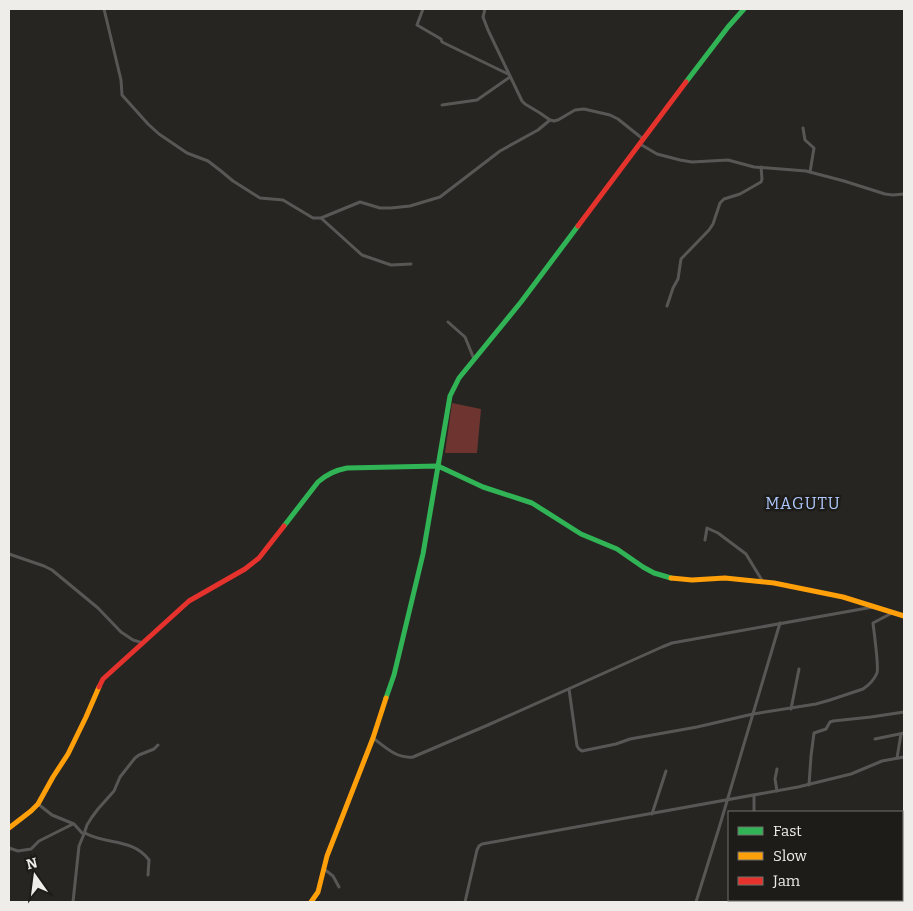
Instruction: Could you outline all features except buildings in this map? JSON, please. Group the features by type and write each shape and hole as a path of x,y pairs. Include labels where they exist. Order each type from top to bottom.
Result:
{"street":[{"path":"104,9 121,80 122,95 148,124 159,134 187,152 212,163 233,182 260,198 283,200 313,218 321,218 360,202 380,208 391,208 410,206 440,197 500,151 538,130 550,120"},
{"path":"423,9 417,25 441,39 442,42 509,75"},
{"path":"484,9 485,23 509,75 525,104 550,120 558,120 578,109 584,109 618,120 657,154 692,162 728,160 754,167 810,172 885,194 904,194"},
{"path":"311,902 318,892 327,856 374,738 394,675 423,554 450,396 460,378 521,302 728,27 744,9"},
{"path":"442,105 476,100 509,75"},
{"path":"802,128 805,140 814,148 810,172"},
{"path":"666,306 678,279 681,259 709,230 720,203 724,199 740,194 761,182 761,167"},
{"path":"321,218 362,255 391,264 411,264"},
{"path":"448,322 464,337 475,359"},
{"path":"9,828 31,812 38,804 68,754 103,679 193,598 245,569 259,558 318,482 326,474 335,470 347,468 438,466 483,487 532,504 581,534 617,549 654,573 672,578 692,580 725,578 764,582 843,597 904,616"},
{"path":"705,540 706,528 718,533 746,554 764,582"},
{"path":"9,554 52,570 98,608 121,632 143,643"},
{"path":"374,738 400,756 406,758 413,757 662,646 874,607"},
{"path":"569,688 577,746 582,751 630,739 830,700 868,686 872,681 877,672 873,623 893,613"},
{"path":"696,902 780,624"},
{"path":"791,708 799,668"},
{"path":"810,785 814,733 826,729 830,722 833,721 904,712"},
{"path":"875,739 903,733 897,758"},
{"path":"73,902 79,846 87,825 114,791 120,777 135,758 139,754 158,746"},
{"path":"465,902 476,850 482,844 810,785 851,774 882,761 904,757"},
{"path":"777,769 775,779 777,791"},
{"path":"652,814 666,770"},
{"path":"754,796 754,811"},
{"path":"38,804 52,816 74,824 84,834 127,844 140,850 150,860 148,875"},
{"path":"9,848 18,852 31,848 39,841 74,824"},
{"path":"324,869 333,876 339,887"}],"shaded area":[{"path":"452,403 481,409 477,453 445,453"}],"traffic: fast":[{"path":"686,82 744,9"},
{"path":"386,698 394,675 423,554 450,396 459,378 521,302 578,226"},
{"path":"284,526 318,482 335,471 347,468 438,466 483,487 532,503 581,534 617,549 654,573 671,578"}],"traffic: slow":[{"path":"671,578 692,580 725,578 774,583 843,597 904,616"},
{"path":"9,828 38,804 68,754 99,687"},
{"path":"311,902 318,892 327,856 373,738 386,698"}],"traffic: jam":[{"path":"578,226 686,82"},
{"path":"99,687 103,679 189,601 245,569 259,558 284,526"}],"district":[{"name":"MAGUTU","path":"803,503"}]}
